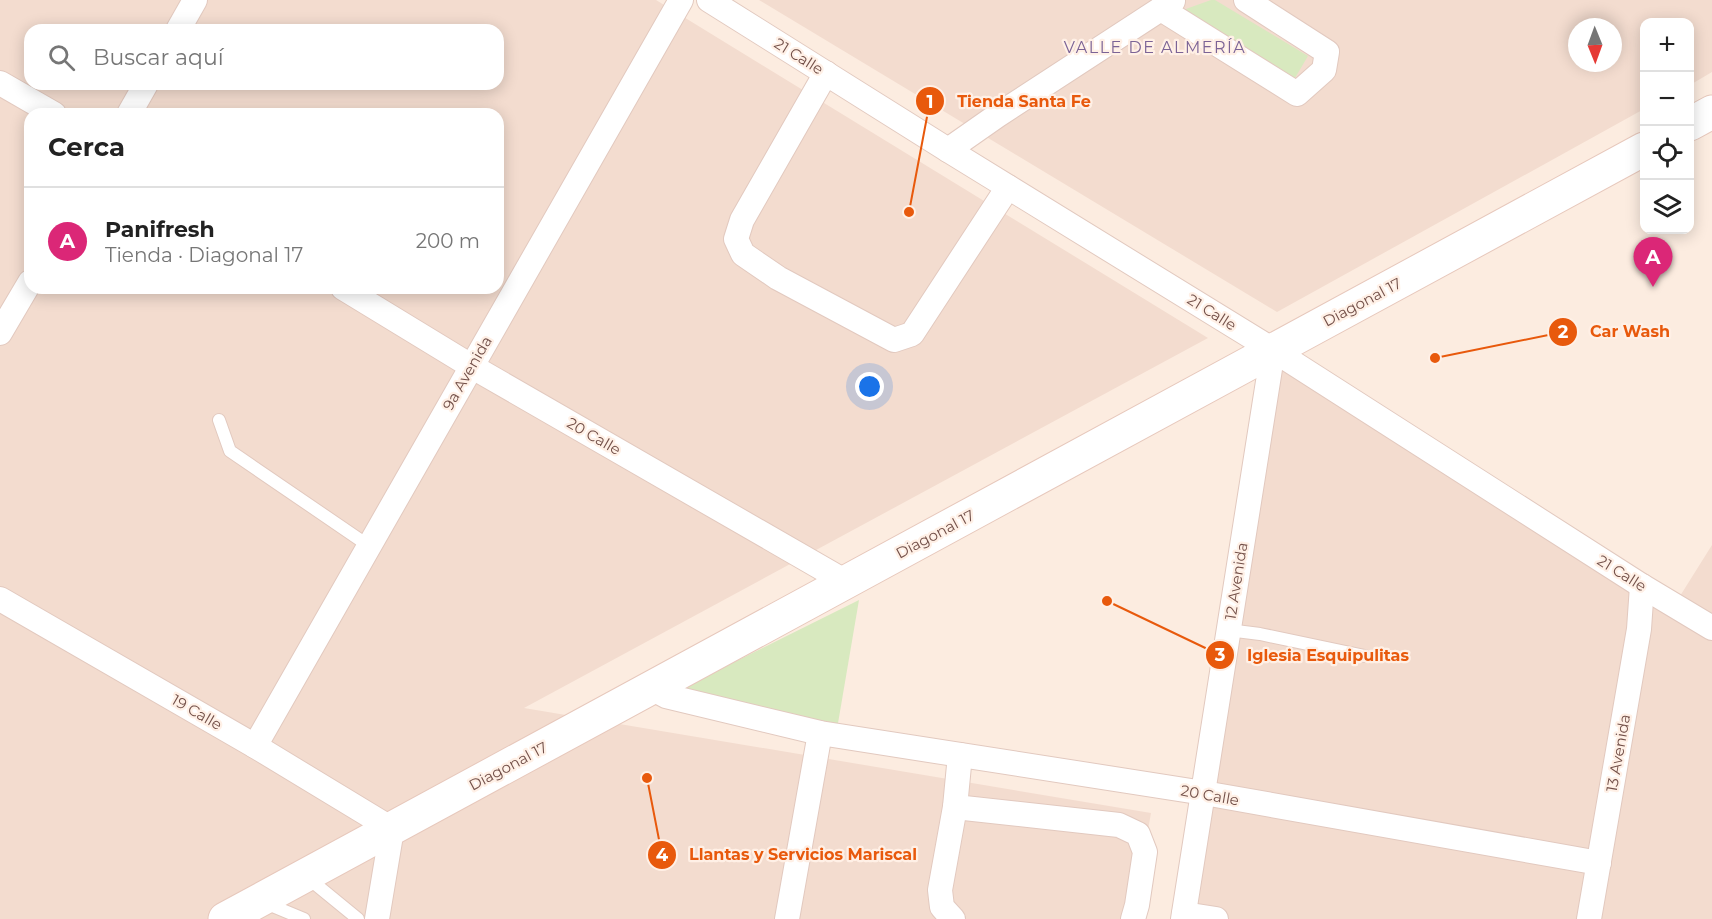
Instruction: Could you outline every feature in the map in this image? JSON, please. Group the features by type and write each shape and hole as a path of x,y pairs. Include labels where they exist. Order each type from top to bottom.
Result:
{"main road":[{"path":"1694,121 1712,112"},
{"name":"Diagonal 17","path":"225,919 1640,151"}],"street":[{"path":"181,24 195,0"},
{"name":"9a Avenida","path":"255,746 681,0"},
{"name":"21 Calle","path":"709,0 1273,350 1642,586 1712,628"},
{"path":"948,150 1168,4 1297,94 1324,70 1327,52 1246,0"},
{"path":"826,73 742,220 736,239 743,254 778,278 894,340 912,334 1008,187"},
{"path":"0,83 44,108"},
{"path":"132,108 143,90"},
{"path":"0,333 24,292"},
{"name":"20 Calle","path":"353,294 471,366 846,582"},
{"name":"12 Avenida","path":"1184,917 1273,350"},
{"name":"13 Avenida","path":"1589,919 1639,629 1642,586"},
{"name":"19 Calle","path":"0,599 255,746 392,829"},
{"name":"20 Calle","path":"651,688 666,696 820,733 1204,793 1599,863"},
{"path":"787,919 820,733"},
{"path":"953,919 942,907 940,890 955,807 960,755"},
{"path":"955,807 1119,825 1138,834 1145,852 1133,919"},
{"path":"377,919 392,829"},
{"path":"1184,917 1216,919"}],"lane":[{"path":"219,420 230,451 369,546"},
{"path":"1228,630 1260,634 1365,656"},
{"path":"306,875 339,906 358,919"},
{"path":"259,901 304,919"}],"shaded area":[{"path":"0,0 656,0 1208,338 524,708 1151,813 1132,919 0,919"},
{"path":"759,0 1712,0 1712,72 1694,83 1694,18 1640,18 1640,111 1277,312"},
{"path":"1273,350 1675,604 1712,545 1712,919 1185,919"}],"green space":[{"path":"1215,0 1308,56 1295,78 1183,10"},
{"path":"859,600 836,735 666,696"}],"place":[{"name":"Tienda Santa Fe","path":"909,212"},
{"name":"Panifresh","path":"1653,287"},
{"name":"Car Wash","path":"1435,358"},
{"name":"Iglesia Esquipulitas","path":"1107,601"},
{"name":"Llantas y Servicios Mariscal","path":"647,778"}],"district":[{"name":"VALLE DE ALMERÍA","path":"1155,47"}]}
